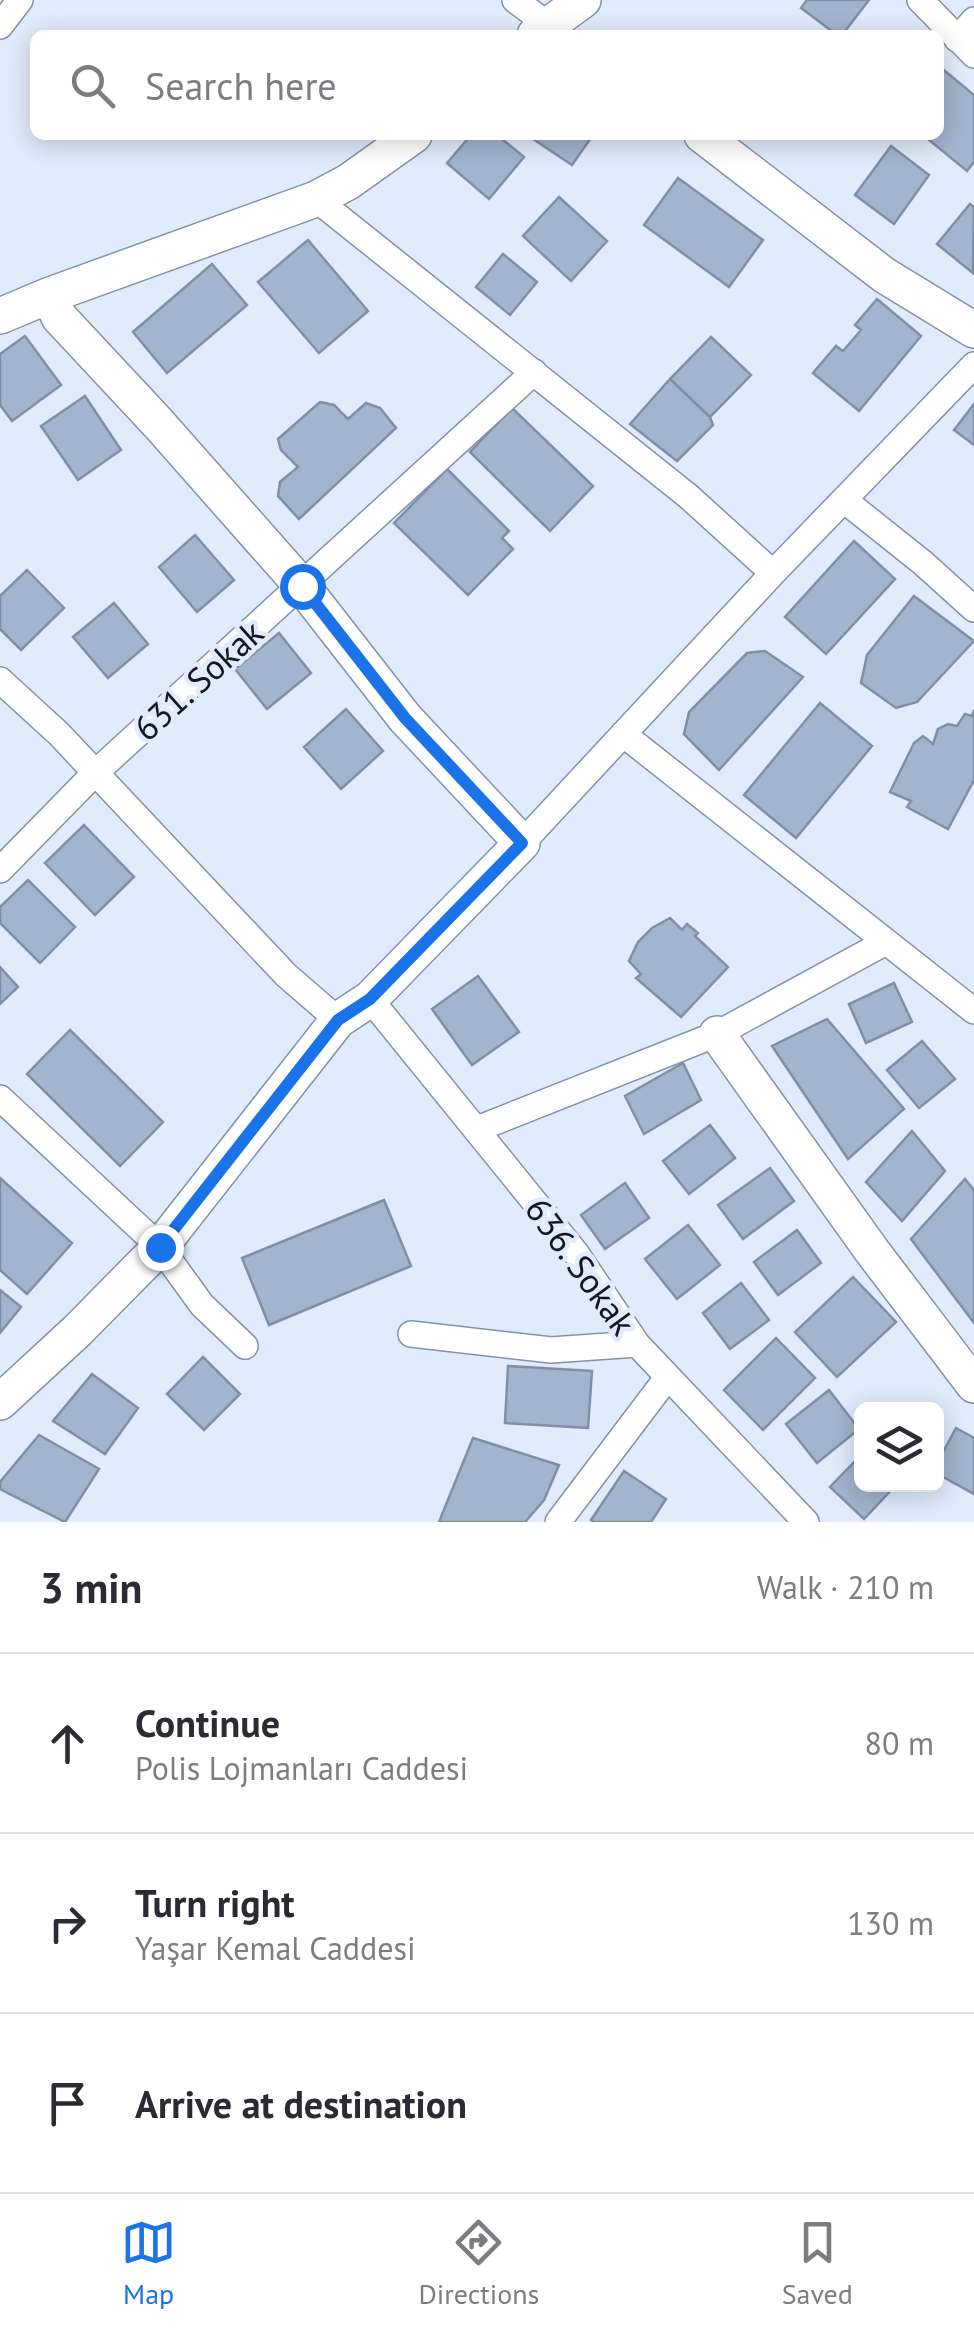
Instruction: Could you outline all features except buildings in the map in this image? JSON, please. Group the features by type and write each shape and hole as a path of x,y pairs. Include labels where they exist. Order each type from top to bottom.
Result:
{"street":[{"path":"0,26 20,0"},
{"path":"515,0 547,30"},
{"path":"549,30 582,0"},
{"path":"920,0 968,38"},
{"path":"0,316 316,198 348,182 407,140"},
{"path":"708,140 884,275 974,330"},
{"path":"316,198 688,496 773,573"},
{"path":"50,295 60,316 302,586 405,718 522,843"},
{"path":"0,1402 160,1247 338,1020 370,999 522,843 773,573 974,365"},
{"name":"631. Sokak","path":"0,870 95,773 534,372"},
{"path":"844,500 974,609"},
{"path":"0,680 58,734 286,976 338,1020"},
{"path":"623,734 974,1011"},
{"path":"477,1129 717,1034 886,942"},
{"name":"636. Sokak","path":"370,999 576,1252 637,1344 806,1522"},
{"path":"717,1034 872,1251 974,1385"},
{"path":"0,1098 160,1247 202,1305 245,1346"},
{"path":"411,1334 551,1350 637,1344"},
{"path":"558,1522 668,1378"}],"route":[{"path":"160,1247 338,1020 370,999 522,843 405,718 302,586"}]}
